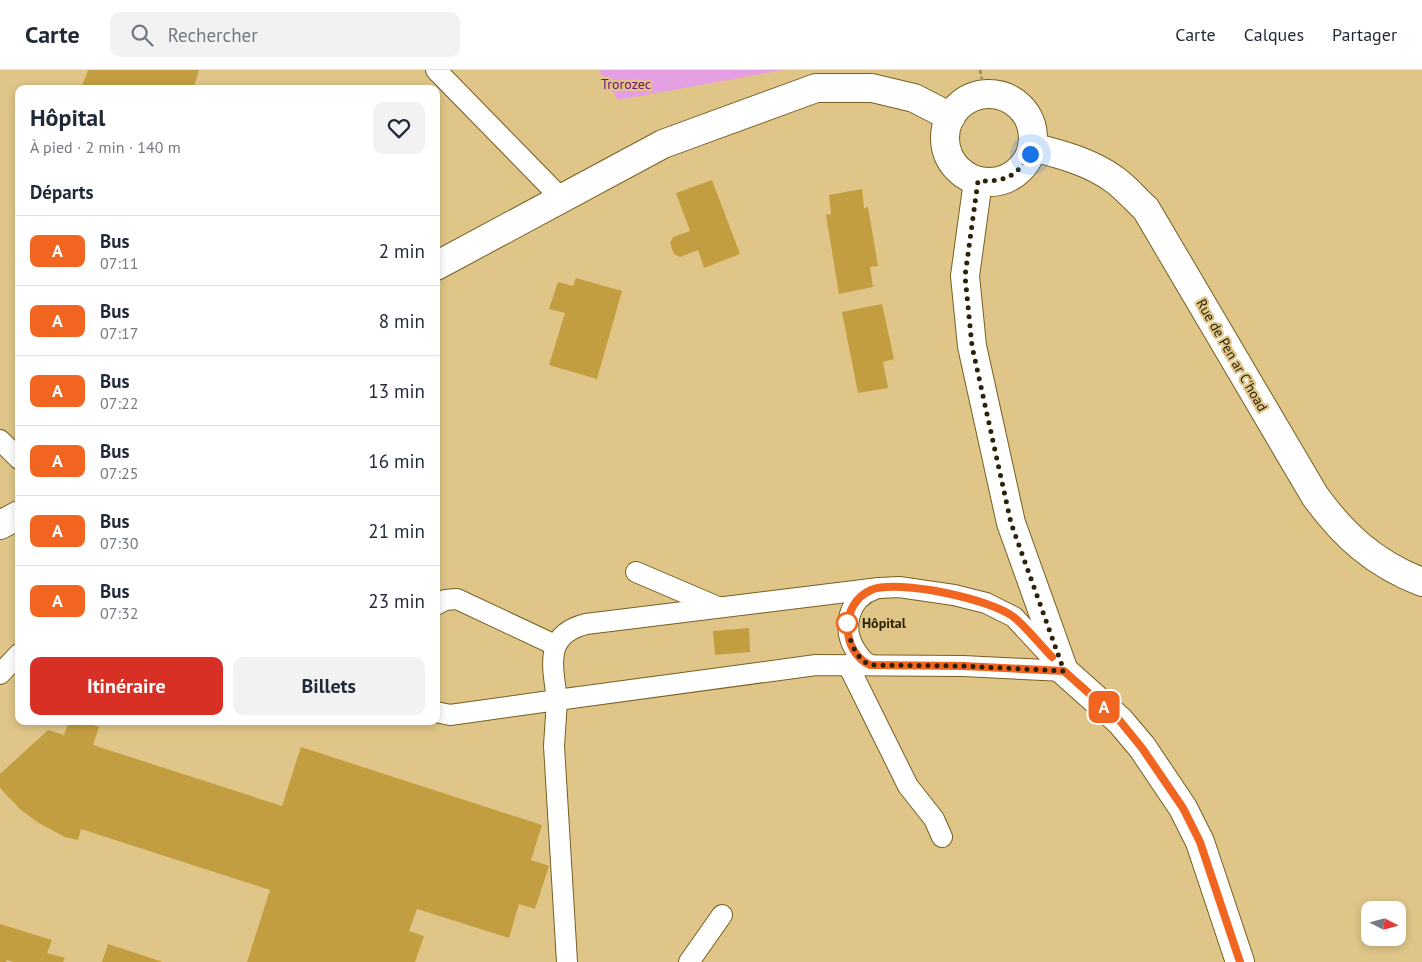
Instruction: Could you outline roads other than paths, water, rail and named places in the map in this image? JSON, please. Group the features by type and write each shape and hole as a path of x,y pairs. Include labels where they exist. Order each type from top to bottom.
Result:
{"street":[{"path":"982,82 994,94 1009,98 1022,108 1030,120 1034,139 1030,154 1022,167 1011,176 996,182 978,181 964,174 953,163 946,149 946,131 950,116 960,104 973,96 982,82"},
{"path":"440,264 663,144 816,88 872,88 914,98 950,116"},
{"name":"Rue de Pen ar C'hoad","path":"1032,147 1067,156 1090,166 1115,180 1146,209 1315,496 1335,522 1365,551 1386,566 1422,582"},
{"path":"978,181 965,276 972,346 1011,523 1064,671 1120,721 1142,748 1183,808 1200,842 1240,962"},
{"path":"0,525 15,518"}],"lane":[{"path":"436,70 562,199"},
{"path":"0,440 15,455"},
{"path":"636,572 718,608"},
{"path":"567,962 554,746 557,700 553,658 555,645 563,635 574,627 586,624 898,587 954,595 986,603 1014,617 1064,671"},
{"path":"870,665 865,663 854,648 849,636 847,623 852,609 858,600 869,591 879,588"},
{"path":"440,603 444,600 457,599 555,645"},
{"path":"0,674 15,658"},
{"path":"440,713 450,715 816,666 963,666 1064,671"},
{"path":"848,666 908,786 934,819 942,837"},
{"path":"690,962 722,915"}],"place":[{"name":"Hôpital","path":"847,623"}],"park label":[{"name":"Trorozec","path":"626,84"}]}
